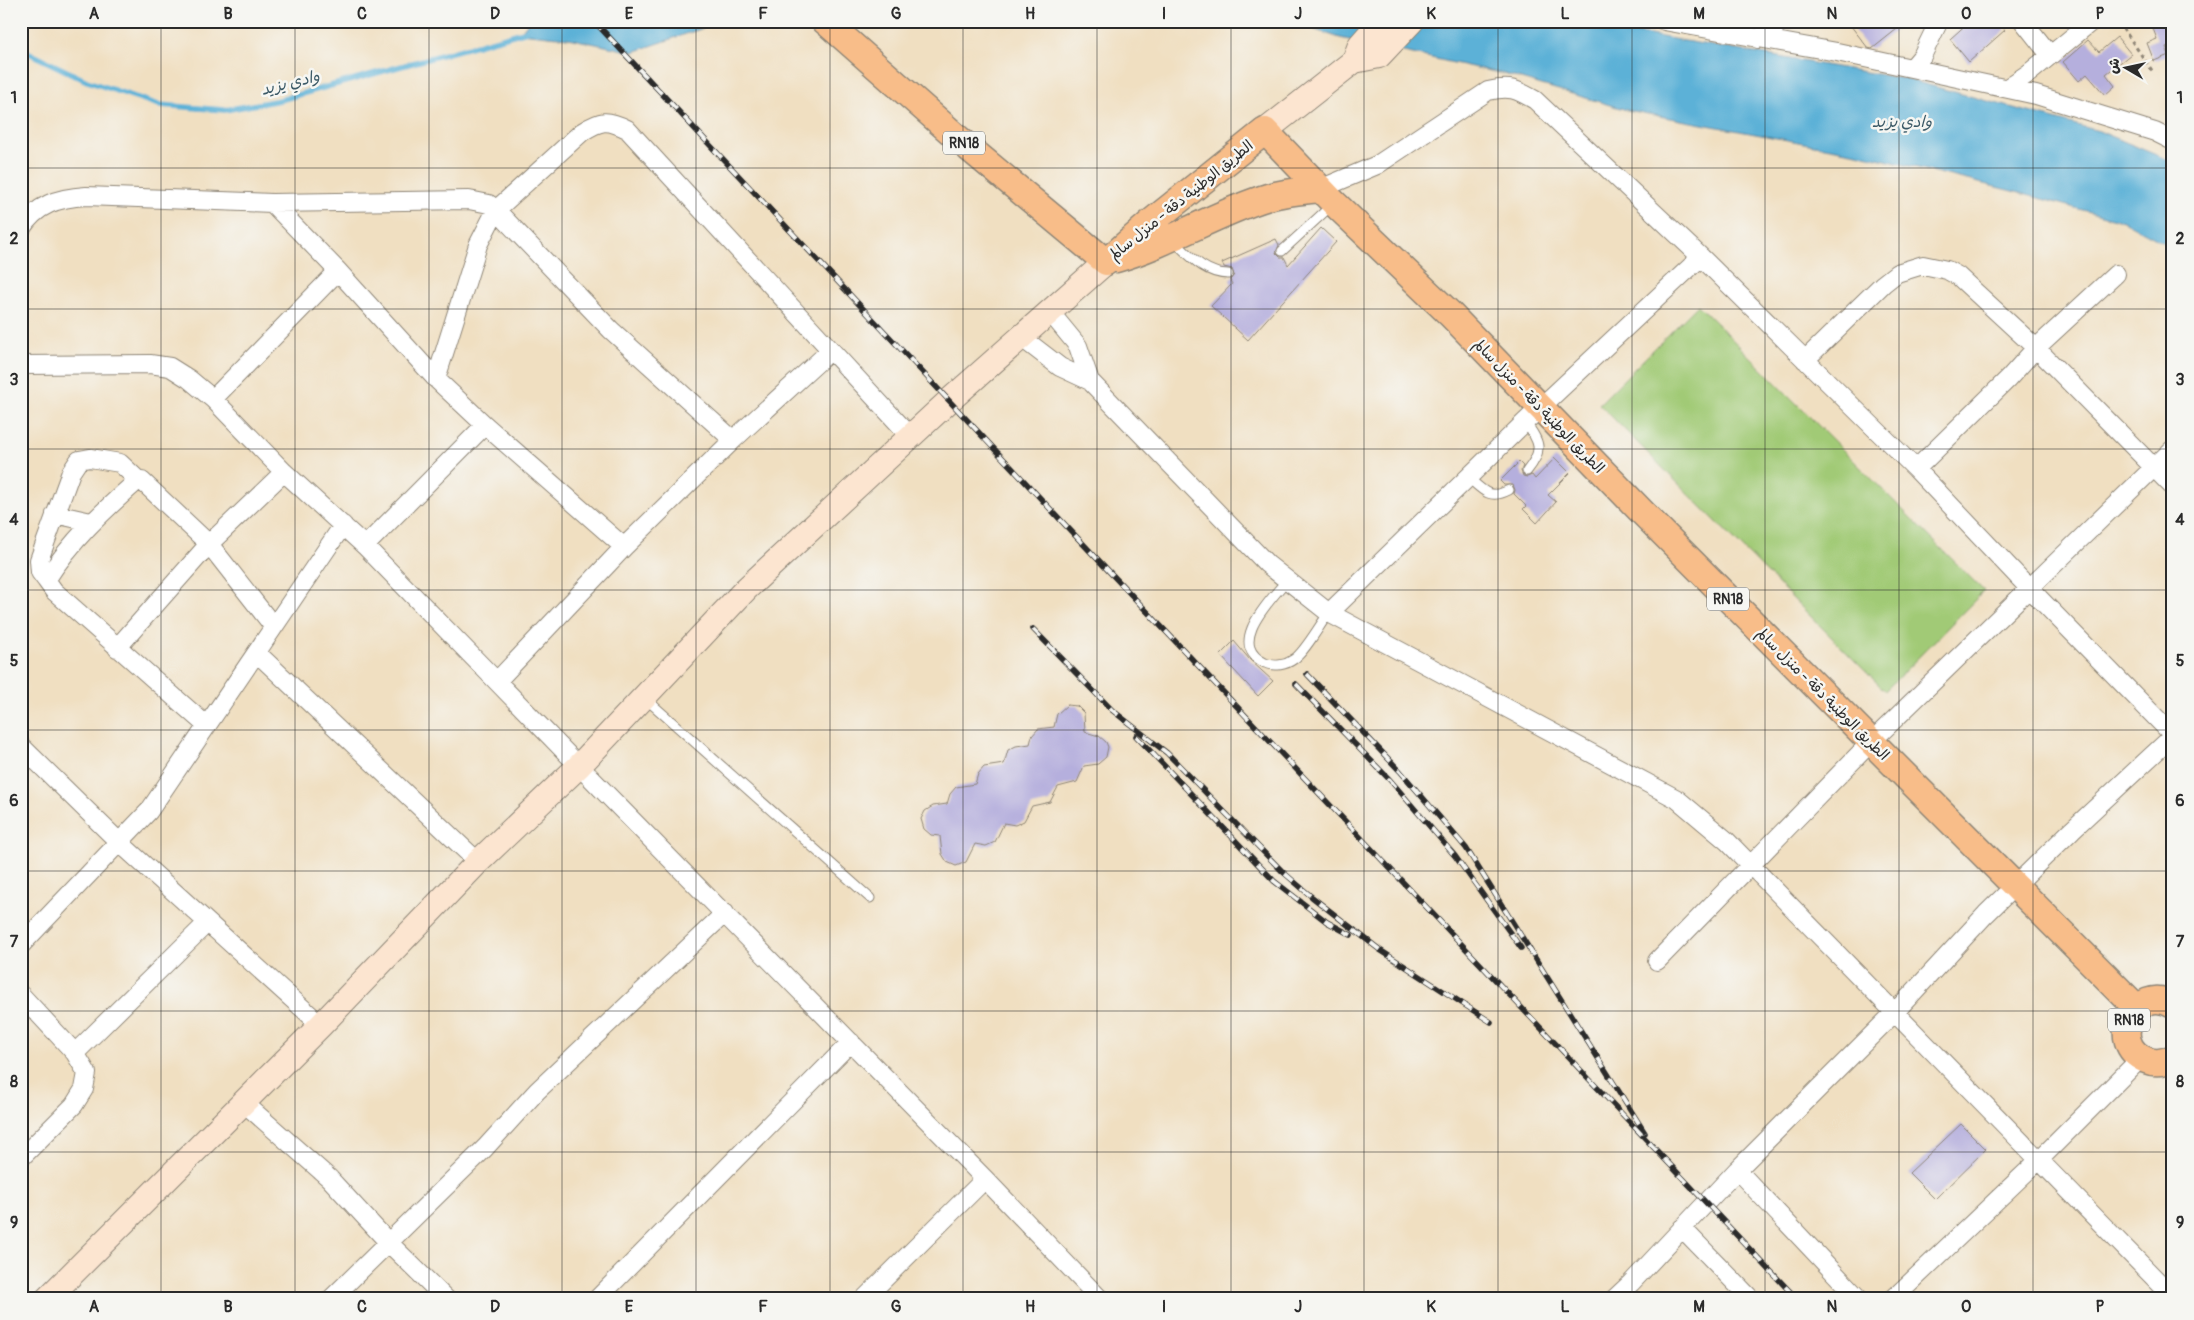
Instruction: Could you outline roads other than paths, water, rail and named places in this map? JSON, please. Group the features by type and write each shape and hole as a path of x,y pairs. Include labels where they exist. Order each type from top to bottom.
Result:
{"main road":[{"name":"الطريق الوطنية دقة - منزل سالم","path":"824,21 969,148 1106,262 1160,232 1224,214 1261,200 1291,192 1327,196"},
{"path":"1364,54 1381,21"},
{"path":"1265,131 1364,54 1412,21"},
{"name":"الطريق الوطنية دقة - منزل سالم","path":"1160,232 1265,131 1327,196 1450,314 1533,415 1650,520 2137,1008"},
{"path":"47,1299 321,1025 478,862 579,766 642,696 746,589 911,436 1106,262"},
{"name":"RN18","path":"2141,1058 2134,1052 2126,1034 2130,1016 2146,1002 2158,1000 2173,1005"},
{"path":"2141,1058 2150,1062 2160,1062 2173,1058"}],"street":[{"path":"1664,21 1838,52 2007,88 2094,112 2155,132 2173,141"},
{"path":"1758,39 1783,21"},
{"path":"1912,68 1922,56 1939,21"},
{"path":"2023,21 2050,55"},
{"path":"2007,88 2092,21"},
{"path":"1327,196 1488,91 1503,88 1516,89 1535,100 1566,127 1701,256 1916,469 2173,735 2072,830 1956,944 1895,1012 1737,1170 1614,1299"},
{"path":"436,379 478,245 496,210 582,132 598,123 612,122 627,129 911,436"},
{"path":"21,229 28,217 38,208 66,198 86,196 272,203 469,200 489,204 611,330 733,440"},
{"path":"272,203 338,271 436,379 485,425 624,547"},
{"path":"1329,613 1533,415 1701,256"},
{"path":"1805,360 1883,284 1897,273 1923,265 1947,270 1958,276 2036,348 2173,487"},
{"path":"213,399 338,271"},
{"path":"1916,469 2002,386 2036,348 2116,274"},
{"path":"1050,312 1078,346 1090,381"},
{"path":"1021,337 1060,367 1090,381 1267,564 1286,581 1329,613 1677,799 1727,842 2173,1297"},
{"path":"496,681 624,547 733,440 831,350"},
{"path":"21,365 150,364 170,367 189,378 213,399 284,472 365,546 985,1178 1100,1299"},
{"path":"365,546 485,425"},
{"path":"1657,961 1871,742 2173,449"},
{"path":"207,726 54,591 40,572 39,560 55,514 70,472 79,460 90,458 120,463 139,480 145,482 209,544 274,627"},
{"path":"117,648 209,544 284,472"},
{"path":"46,580 61,558 91,522 139,480"},
{"path":"55,514 91,522"},
{"path":"21,945 149,811 344,526"},
{"path":"257,653 478,862"},
{"path":"21,746 120,843 321,1025"},
{"path":"331,1299 485,1148 537,1091 724,913"},
{"path":"75,1053 207,923"},
{"path":"21,995 75,1053 87,1073 84,1089 74,1105 21,1158"},
{"path":"597,1299 851,1042"},
{"path":"1893,1299 2039,1160 2141,1058"},
{"path":"243,1102 329,1178 389,1243 446,1299"},
{"path":"1737,1170 1859,1299"},
{"path":"864,1299 985,1178"},
{"path":"1682,1228 1751,1299"}],"lane":[{"path":"1282,251 1327,196"},
{"path":"1160,232 1203,267 1218,274 1228,274"},
{"path":"1527,470 1535,461 1539,447 1533,415"},
{"path":"1469,478 1489,494 1499,495 1509,490"},
{"path":"1286,581 1252,626 1249,636 1251,647 1265,663 1276,666 1287,664 1296,658 1329,613"},
{"path":"642,696 870,898"}],"water":[{"path":"529,21 724,21 633,52 568,38 520,33"},
{"name":"وادي يزيد","path":"1288,21 1569,21 1906,79 2099,131 2173,162 2173,248 2123,221 2016,192 1857,153 1627,110 1504,74 1340,38"}],"waterway":[{"name":"وادي يزيد","path":"21,49 87,81 159,105 225,110 280,100 527,31"}],"railway":[{"path":"594,21 1070,530 1797,1299"},
{"path":"1033,629 1112,710 1167,753 1283,872 1312,897 1380,950 1491,1022"},
{"path":"1307,674 1400,771 1466,848 1645,1133"},
{"path":"1296,684 1390,780 1455,856 1521,948"},
{"path":"1136,736 1274,881 1327,922 1351,935"}]}
